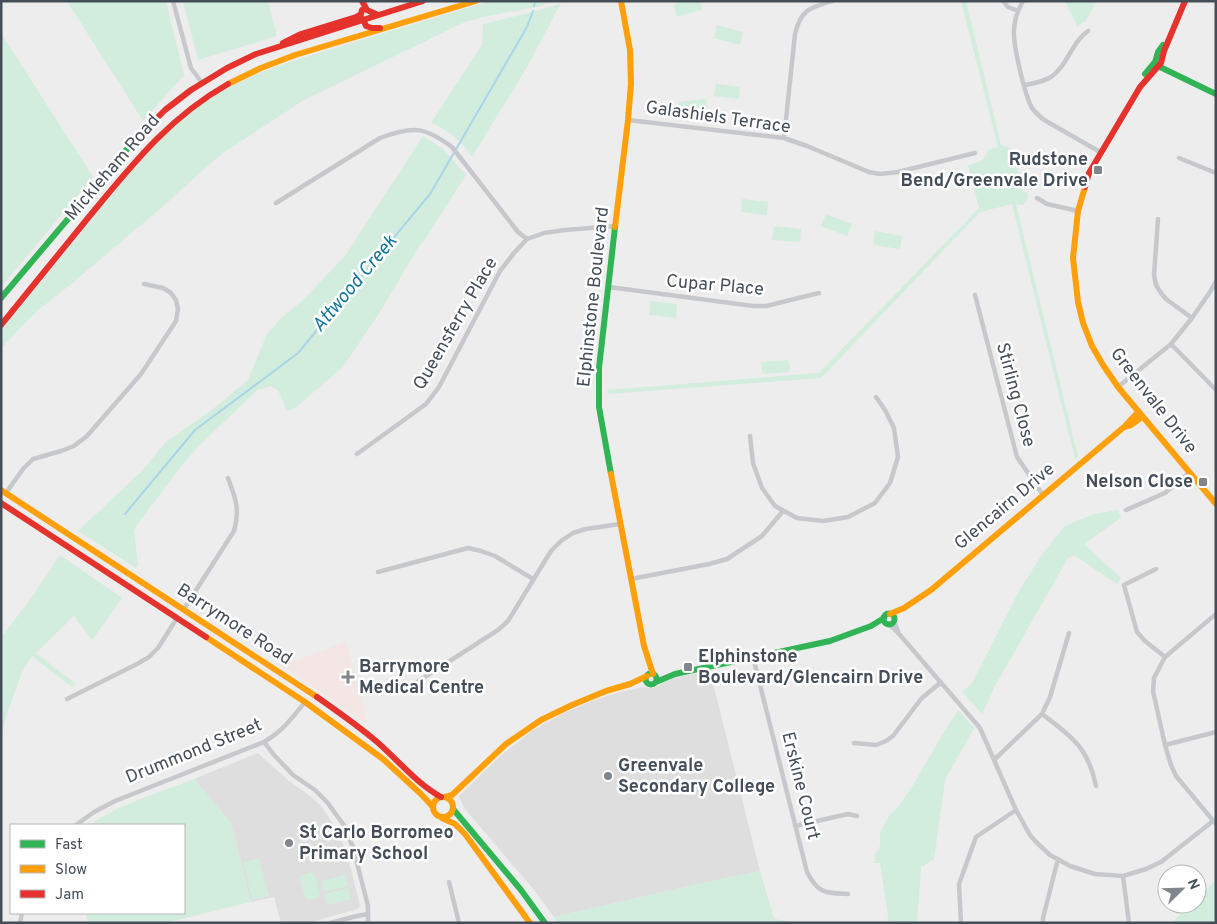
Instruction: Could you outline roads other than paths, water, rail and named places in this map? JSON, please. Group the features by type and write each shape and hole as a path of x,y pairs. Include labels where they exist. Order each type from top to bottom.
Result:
{"street":[{"path":"173,1 191,68 202,83"},
{"path":"362,1 364,24 372,28 383,29"},
{"path":"362,1 367,10 378,15"},
{"name":"Mickleham Road","path":"1,298 139,135 165,110 202,83 240,62 273,48 423,1"},
{"name":"Mickleham Road","path":"1,325 132,164 162,133 195,105 228,84 272,63 476,1"},
{"name":"Elphinstone Boulevard","path":"621,1 630,50 631,84 599,368 599,407 602,432 650,675"},
{"path":"784,138 797,25 809,8 832,1"},
{"path":"1003,1 1008,7 1018,11"},
{"path":"1023,1 1015,22 1014,35 1025,86 1032,107 1042,119 1100,152"},
{"name":"Greenvale Drive","path":"1185,1 1169,38 1161,48 1158,64 1145,75 1140,87 1088,173 1078,211 1073,258 1078,302 1083,323 1092,346 1103,365 1118,387 1216,504"},
{"path":"273,48 301,34 356,17 362,10"},
{"path":"1025,86 1044,80 1056,73 1077,41 1088,31"},
{"path":"1158,64 1216,94"},
{"name":"Galashiels Terrace","path":"628,120 784,138 869,172 880,174 898,172 975,153"},
{"path":"276,203 380,138 412,129 427,131 452,147 518,232 527,240"},
{"path":"1179,158 1216,174"},
{"path":"1037,198 1047,204 1078,211"},
{"path":"1158,219 1154,275 1156,285 1166,299 1192,318"},
{"name":"Queensferry Place","path":"357,454 426,404 439,388 500,272 514,253 527,240 544,233 616,226"},
{"path":"1118,387 1171,344 1192,318 1216,282"},
{"path":"1,502 4,492 33,459 61,452 74,446 87,436 141,374 176,321 178,309 176,300 171,293 162,288 144,284"},
{"name":"Cupar Place","path":"608,288 753,306 766,306 819,293"},
{"name":"Stirling Close","path":"975,295 1017,457 1043,495"},
{"path":"1171,344 1216,390"},
{"path":"750,436 753,463 762,488 775,506 797,518 823,521 848,518 875,503 890,483 898,457 894,428 876,397"},
{"name":"Glencairn Drive","path":"443,797 452,795 468,782 481,766 506,744 541,720 572,704 650,675 675,674 830,641 890,620 931,590 1124,428 1129,421 1140,414"},
{"path":"1126,510 1165,493 1190,472"},
{"path":"67,699 137,664 149,657 158,648 234,531 237,518 237,504 228,478"},
{"name":"Barrymore Road","path":"4,492 312,693 376,740 430,791 443,797"},
{"name":"Barrymore Road","path":"1,502 305,702 383,759 432,806"},
{"path":"631,579 727,559 762,536 783,510"},
{"path":"414,684 498,630 508,621 551,551 560,541 573,533 586,529 620,524"},
{"path":"378,572 468,548 495,556 534,579"},
{"path":"1156,568 1124,584 1137,632 1145,642 1164,657"},
{"path":"890,620 900,635 980,728 1016,810 1036,842 1050,855 1070,866 1095,874 1122,876 1146,869 1161,862 1215,823 1176,776 1170,765 1153,691 1154,678 1164,657 1216,614"},
{"path":"994,759 1042,714 1050,697 1069,634"},
{"name":"Erskine Court","path":"753,657 807,872 812,883 821,890 831,893 848,894"},
{"name":"Glencairn Drive","path":"630,684 654,685 656,682 675,674"},
{"path":"649,684 646,682 650,675 657,679 656,682"},
{"path":"854,742 876,745 886,741 921,699 940,682"},
{"name":"Drummond Street","path":"77,824 94,812 115,801 264,742 291,721 312,693"},
{"path":"1042,714 1076,742 1086,756 1093,772 1096,786"},
{"path":"1165,745 1216,732"},
{"path":"264,742 294,775 315,790 340,820 353,847 368,906 368,923"},
{"name":"Glencairn Drive","path":"453,806 454,797 461,787"},
{"path":"530,923 458,826 434,814 432,806 435,800 443,797 448,798 545,923"},
{"path":"442,818 450,814 453,806"},
{"path":"961,923 959,884 976,837 1016,810"},
{"path":"795,826 848,814 856,816"},
{"path":"1043,923 1042,918 1058,860"},
{"path":"1122,876 1129,923"},
{"path":"449,882 459,923"},
{"path":"330,923 368,914"}],"waterway":[{"name":"Attwood Creek","path":"534,6 536,1"},
{"name":"Attwood Creek","path":"125,514 195,430 298,353 430,194 527,27 533,11"}],"place":[{"name":"Rudstone Bend/Greenvale Drive","path":"1098,170"},
{"name":"Nelson Close","path":"1203,482"},
{"name":"Elphinstone Boulevard/Glencairn Drive","path":"688,667"},
{"name":"Barrymore Medical Centre","path":"348,677"},
{"name":"Greenvale Secondary College","path":"608,776"},
{"name":"St Carlo Borromeo Primary School","path":"289,843"}]}
